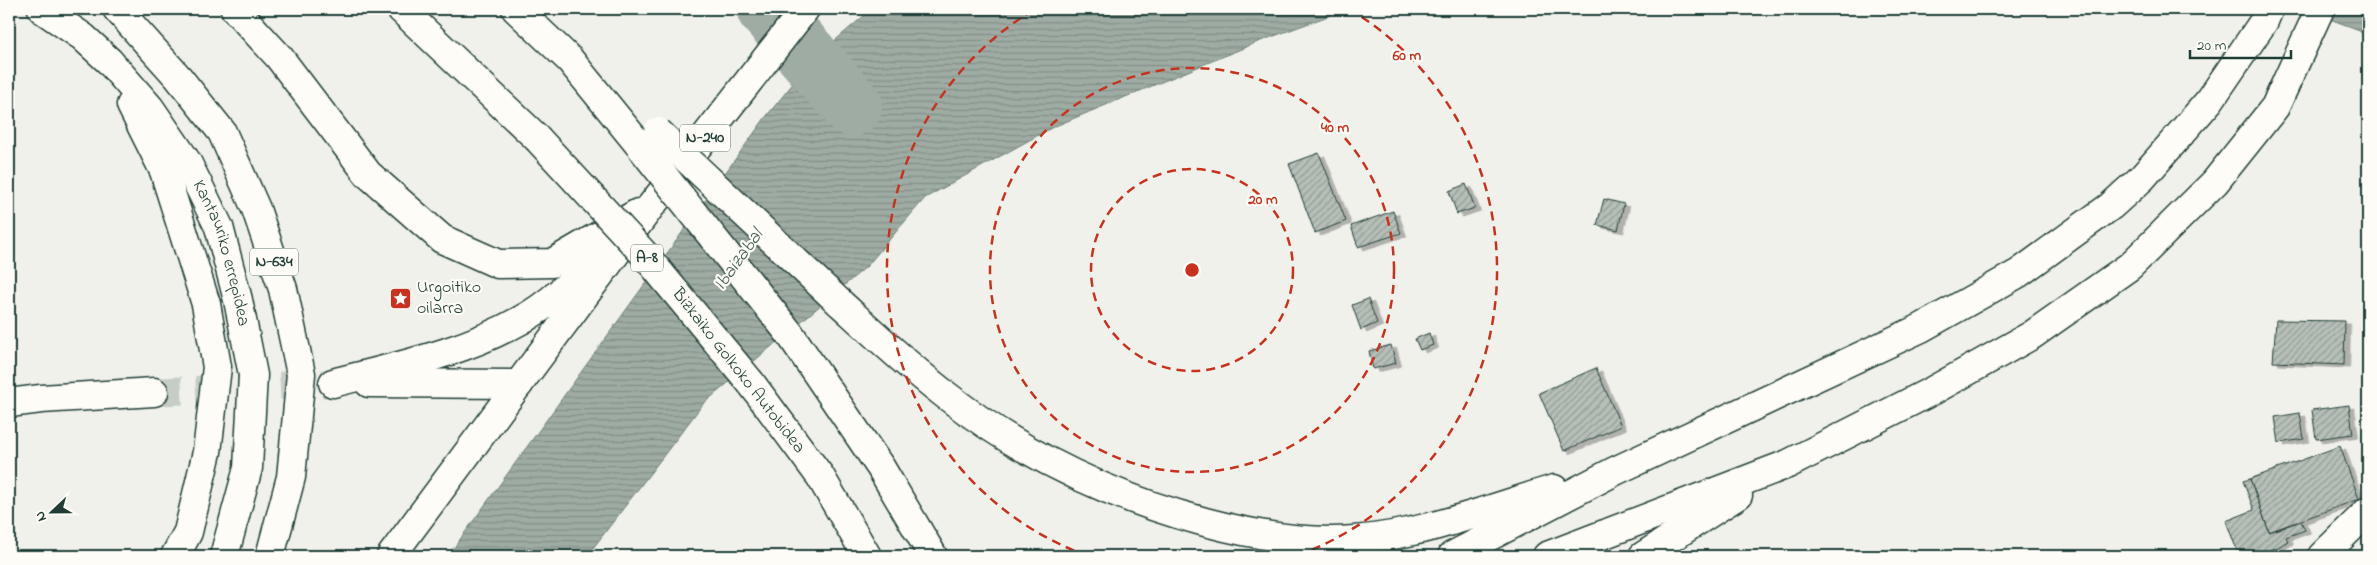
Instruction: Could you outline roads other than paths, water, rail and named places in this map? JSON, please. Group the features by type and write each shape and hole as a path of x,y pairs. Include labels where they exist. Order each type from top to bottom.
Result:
{"main road":[{"name":"Kantauriko errepidea","path":"42,9 83,37 109,61 150,108 187,162 219,227 238,300 253,375 248,468 224,556"},
{"name":"N-634","path":"117,9 166,63 222,132 256,209 283,289 301,374 291,477 270,556"},
{"path":"234,9 279,58 368,174 442,239 498,264 552,263 650,206"},
{"name":"Bizkaiko Golkoko Autobidea","path":"402,9 537,138 645,255 751,382 820,476 866,556"},
{"path":"516,9 649,139 940,391 1009,439 1070,472 1121,495 1172,514 1244,532 1294,540 1353,540 1383,536 1434,525 1615,471"},
{"name":"N-240","path":"650,206 805,9"},
{"path":"1452,556 1615,471 1921,328 2019,274 2111,206 2142,178 2210,100 2231,72 2269,9"},
{"path":"1642,556 1788,464 1932,392 2032,335 2130,266 2215,182 2275,108 2320,9"},
{"path":"109,61 164,171 206,304 216,367 207,452 188,532 176,556"},
{"path":"649,139 790,334 881,468 933,556"},
{"path":"519,384 333,383 461,349 522,320 568,286 650,206"},
{"path":"390,556 650,206"},
{"path":"9,403 41,399 154,392"},
{"path":"1547,556 1788,464"},
{"path":"820,476 847,556"},
{"path":"2322,556 2368,510"}],"water":[{"name":"Ibaizabal","path":"872,9 1347,9 1258,42 1053,127 925,198 866,267 703,404 587,556 448,556 765,118 812,60"},
{"path":"2302,9 2368,9 2368,39 2357,29"}],"waterway":[{"path":"767,9 852,106"}],"tunnel":[{"path":"154,392 333,383"}],"place":[{"name":"Urgoitiko oilarra","path":"401,298"}]}
